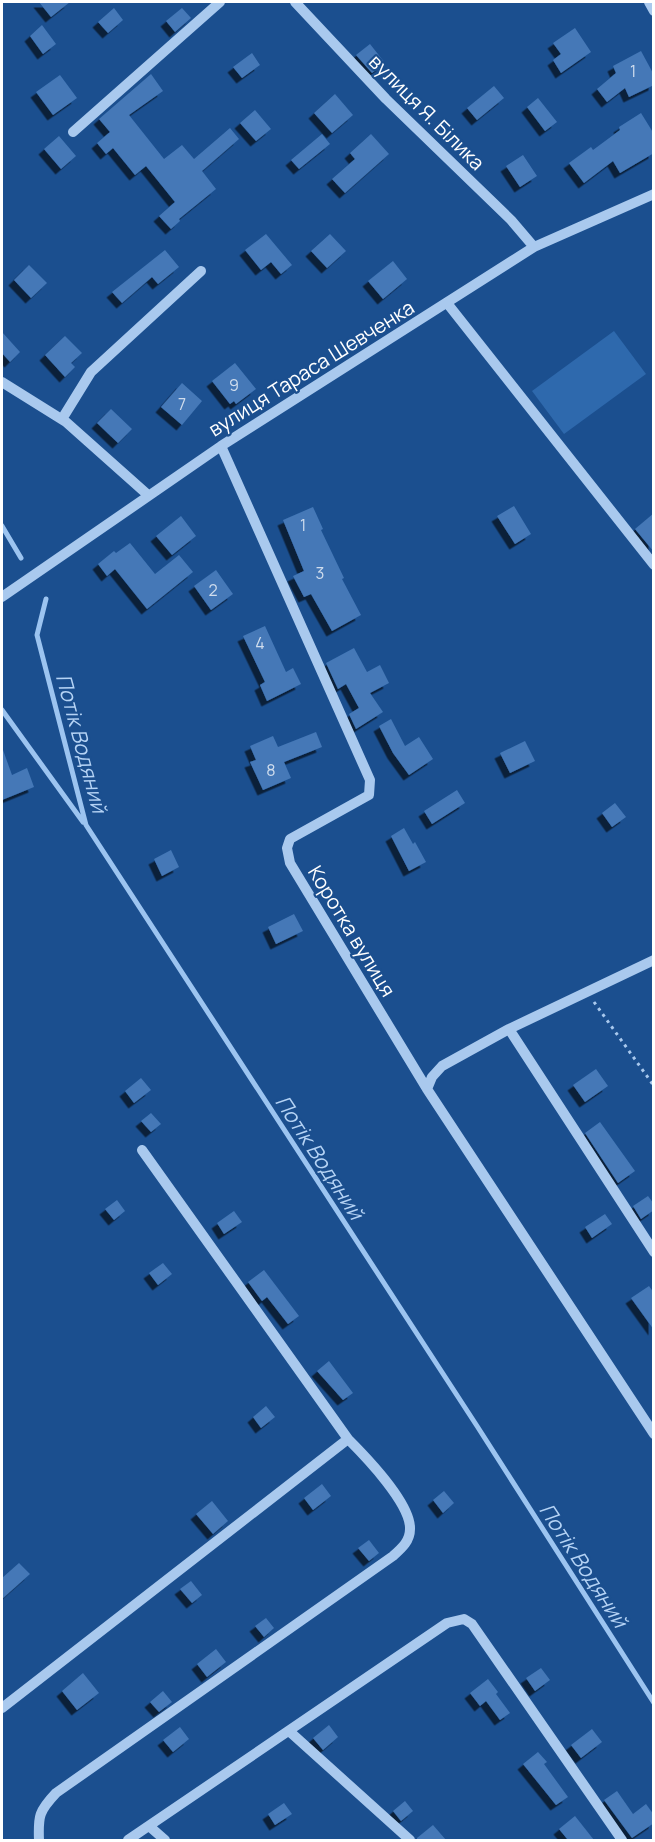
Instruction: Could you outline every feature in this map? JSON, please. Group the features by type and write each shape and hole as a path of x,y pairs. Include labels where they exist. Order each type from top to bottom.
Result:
{"street":[{"path":"73,132 220,2"},
{"name":"вулиця Я. Білика","path":"295,2 386,99 511,220 534,247"},
{"path":"649,2 654,11"},
{"name":"вулиця Тараса Шевченка","path":"2,597 221,446 534,247 654,194"},
{"path":"62,419 91,372 201,271"},
{"path":"447,303 654,565"},
{"path":"2,382 62,419 148,495"},
{"name":"Коротка вулиця","path":"221,446 370,780 369,795 290,839 287,848 290,863 427,1089 654,1434"},
{"path":"427,1089 432,1077 442,1066 509,1029 654,960"},
{"path":"509,1029 654,1252"},
{"path":"39,1840 38,1820 42,1808 56,1793 393,1556 405,1546 411,1532 410,1517 375,1465 348,1439 142,1150"},
{"path":"2,1708 348,1439"},
{"path":"128,1840 447,1623 464,1619 472,1624 622,1840"},
{"path":"289,1731 410,1840"},
{"path":"149,1826 165,1840"}],"path":[{"path":"587,992 654,1086"}],"shaded area":[{"path":"614,331 646,374 564,434 532,391"}],"building":[{"path":"39,2 70,2 51,17"},
{"path":"114,8 123,20 108,33 98,22"},
{"path":"182,8 191,18 175,32 166,21"},
{"path":"42,25 56,44 43,54 30,36"},
{"path":"575,28 591,52 561,73 553,60 561,54 553,43"},
{"path":"370,44 385,63 372,73 356,55"},
{"path":"641,51 654,75 654,85 629,97 625,88 607,102 597,89 616,73 613,66"},
{"path":"252,53 260,65 242,78 233,67"},
{"path":"151,74 163,91 129,115 164,159 182,145 194,159 230,128 239,139 202,171 216,189 179,219 180,221 171,229 159,216 175,202 146,166 135,175 113,148 106,154 97,143 110,132 99,119"},
{"path":"60,75 77,98 53,115 36,92"},
{"path":"494,86 504,98 477,120 467,108"},
{"path":"335,94 353,115 332,133 314,113"},
{"path":"538,98 557,122 545,131 527,107"},
{"path":"255,110 271,129 256,141 240,123"},
{"path":"641,113 654,134 654,153 620,173 613,161 584,183 569,163 591,147 593,150 620,130 619,127"},
{"path":"322,134 330,144 299,169 291,160"},
{"path":"371,134 389,154 345,193 332,179 355,159 350,153"},
{"path":"59,136 76,156 61,169 44,149"},
{"path":"523,155 537,176 520,187 506,166"},
{"path":"266,234 292,265 281,274 271,262 261,270 245,250"},
{"path":"330,234 346,251 327,268 311,251"},
{"path":"165,250 179,267 158,284 152,277 122,303 112,292"},
{"path":"393,261 407,279 383,299 368,281"},
{"path":"29,265 47,283 31,298 14,280"},
{"path":"2,332 20,352 10,362 2,353"},
{"path":"65,336 82,353 71,363 75,367 65,377 45,355"},
{"path":"235,363 256,389 236,404 234,401 230,404 212,381"},
{"path":"182,383 202,401 182,425 161,407"},
{"path":"111,409 132,429 118,443 97,423"},
{"path":"514,506 531,534 515,544 497,516"},
{"path":"313,507 323,529 321,530 344,578 342,579 361,615 332,631 311,594 304,597 293,576 304,571 283,520"},
{"path":"654,513 654,552 635,529"},
{"path":"181,516 196,536 172,555 156,536"},
{"path":"130,543 155,574 179,555 193,572 147,609 115,569 107,576 98,564 114,551 116,553"},
{"path":"216,570 233,594 211,610 194,586"},
{"path":"265,626 286,672 293,668 301,684 267,701 260,685 265,682 243,636"},
{"path":"354,648 367,672 380,665 389,683 370,693 383,712 356,729 349,714 359,708 346,684 338,689 326,663"},
{"path":"391,719 405,746 419,737 433,759 409,775 393,753 379,726"},
{"path":"316,732 322,747 284,762 291,778 263,790 250,762 256,760 250,746 273,736 278,747"},
{"path":"525,741 535,761 510,773 500,753"},
{"path":"2,750 12,775 27,768 34,787 2,800"},
{"path":"457,790 465,803 432,824 424,811"},
{"path":"615,803 626,817 612,827 602,813"},
{"path":"404,828 426,862 409,871 391,836"},
{"path":"171,850 179,867 162,876 154,859"},
{"path":"294,914 303,931 276,944 268,927"},
{"path":"596,1069 608,1086 585,1102 573,1085"},
{"path":"141,1078 151,1090 134,1103 125,1091"},
{"path":"151,1113 161,1124 151,1132 141,1121"},
{"path":"600,1122 635,1171 618,1183 585,1133"},
{"path":"648,1196 654,1204 654,1210 641,1219 633,1206"},
{"path":"117,1200 125,1211 114,1220 105,1209"},
{"path":"234,1211 242,1222 224,1234 217,1223"},
{"path":"605,1214 612,1224 592,1238 585,1227"},
{"path":"163,1263 172,1274 158,1285 149,1273"},
{"path":"264,1270 299,1316 288,1324 267,1297 262,1301 248,1282"},
{"path":"649,1286 654,1293 654,1330 631,1298"},
{"path":"329,1361 353,1393 343,1400 317,1371"},
{"path":"266,1406 275,1417 261,1428 253,1417"},
{"path":"322,1484 331,1496 313,1510 304,1498"},
{"path":"444,1491 454,1503 443,1513 433,1500"},
{"path":"212,1501 228,1521 213,1534 196,1514"},
{"path":"369,1540 379,1553 369,1561 358,1548"},
{"path":"19,1563 30,1574 2,1599 2,1578"},
{"path":"191,1581 202,1595 192,1603 180,1589"},
{"path":"266,1618 274,1628 264,1637 255,1626"},
{"path":"216,1649 226,1662 207,1677 197,1664"},
{"path":"541,1668 550,1680 535,1691 526,1678"},
{"path":"83,1673 99,1693 77,1710 62,1691"},
{"path":"488,1679 510,1713 500,1720 486,1701 480,1706 470,1693"},
{"path":"163,1691 172,1702 159,1712 150,1702"},
{"path":"329,1725 338,1737 323,1750 313,1738"},
{"path":"180,1727 189,1739 173,1752 163,1740"},
{"path":"592,1729 602,1742 581,1758 571,1745"},
{"path":"538,1752 547,1762 544,1764 568,1797 556,1805 523,1764"},
{"path":"617,1791 633,1814 646,1804 654,1815 654,1823 632,1838 604,1800"},
{"path":"405,1801 413,1811 401,1821 393,1811"},
{"path":"284,1803 292,1814 275,1825 268,1814"},
{"path":"575,1816 594,1840 568,1840 559,1829"},
{"path":"433,1825 446,1840 417,1840 417,1838"}],"waterway":[{"name":"Потік Водяний","path":"2,526 21,558"},
{"name":"Потік Водяний","path":"46,599 37,635 86,825 477,1426 654,1703"},
{"path":"2,710 83,822"}]}
